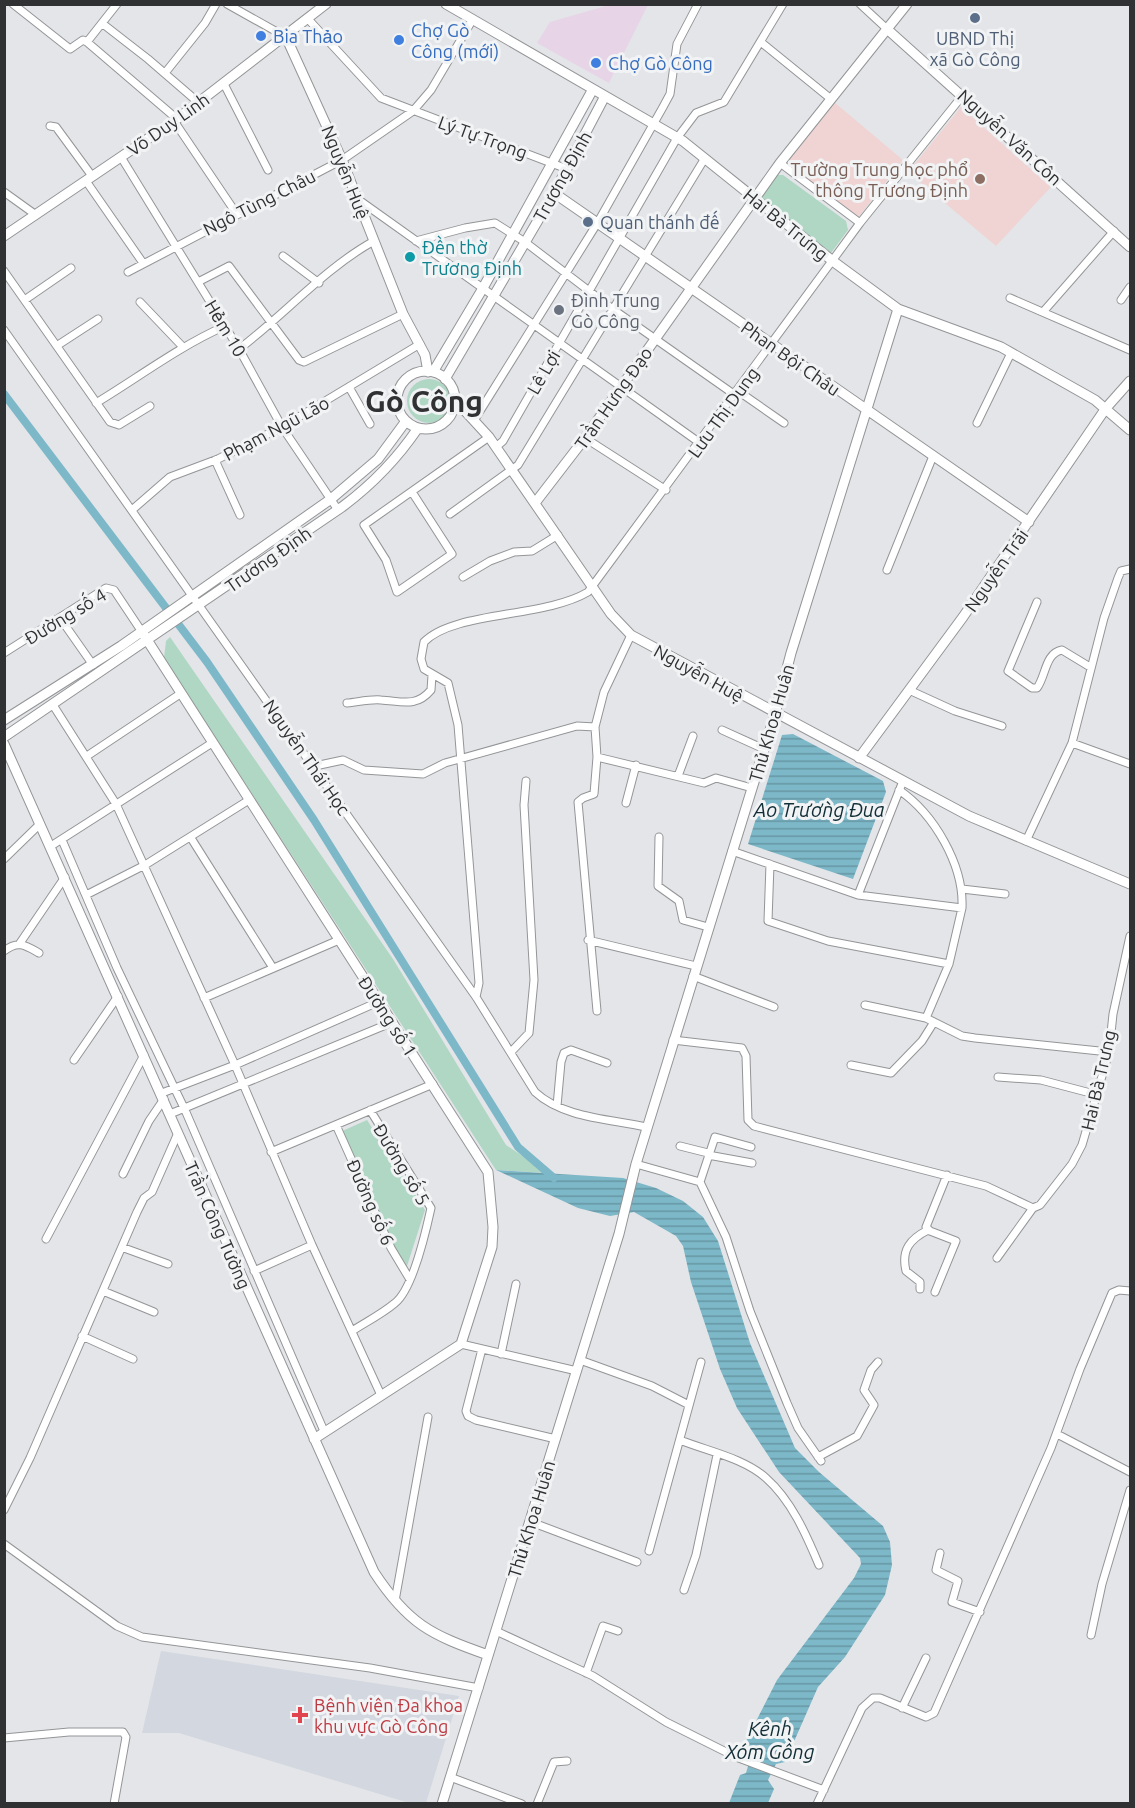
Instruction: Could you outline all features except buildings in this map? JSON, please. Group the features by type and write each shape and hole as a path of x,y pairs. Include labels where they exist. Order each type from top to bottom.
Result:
{"main road":[{"name":"Võ Duy Linh","path":"4,236 176,120 326,4"},
{"name":"Hai Bà Trưng","path":"446,4 677,138 834,262 898,309 1011,353 1106,408 1131,430"},
{"name":"Trần Hưng Đạo","path":"535,503 585,438 780,163 907,4"},
{"name":"Nguyễn Văn Côn","path":"887,29 1131,247"},
{"name":"Nguyễn Huệ","path":"286,37 360,200 374,242 404,314 420,344 430,372"},
{"name":"Trương Định","path":"430,372 483,288 593,89"},
{"name":"Trương Định","path":"445,379 554,193 605,96"},
{"name":"Phan Bội Châu","path":"554,193 1029,522"},
{"name":"Thủ Khoa Huân","path":"442,1803 531,1522 618,1234 646,1127 898,309"},
{"path":"430,372 445,379 453,391 455,400 449,418 433,428 418,428 406,421 398,405 401,386 414,374 430,372"},
{"name":"Nguyễn Trãi","path":"859,758 1029,522 1106,408 1131,381"},
{"name":"Nguyễn Huệ","path":"455,400 475,419 489,437 611,614 631,635 969,816 1131,884"},
{"name":"Trương Định","path":"142,632 331,499 378,459 406,421"},
{"name":"Trương Định","path":"148,642 338,510 379,477 401,454 418,428"},
{"path":"4,720 142,632"},
{"name":"Đường số 1","path":"142,632 488,1172 493,1227 492,1247 460,1344"},
{"path":"4,737 148,642"},
{"name":"Trần Công Tường","path":"4,744 374,1572 395,1601 425,1629 441,1638 488,1655"},
{"path":"314,1439 380,1393 460,1344"}],"street":[{"path":"13,4 69,49 83,40 87,42 176,120 236,213"},
{"path":"87,42 117,4"},
{"path":"165,73 205,23 216,4"},
{"path":"226,4 286,37"},
{"path":"475,419 535,326 654,124 670,94 677,44 698,4"},
{"name":"Lê Lợi","path":"496,447 503,441 560,344 677,138 696,113 724,102 762,43 783,4"},
{"path":"860,4 887,29"},
{"name":"Lý Tự Trọng","path":"308,19 371,90 381,98 567,169"},
{"name":"Lý Tự Trọng","path":"342,160 413,111 431,90 472,19"},
{"path":"103,24 199,103"},
{"path":"762,43 831,99"},
{"path":"224,84 268,170"},
{"name":"Lưu Thị Dung","path":"593,586 834,262 860,223 963,95"},
{"path":"50,126 56,127 143,263"},
{"name":"Hẻm 10","path":"121,157 239,349 282,427 338,510"},
{"path":"450,514 518,465 584,361 705,158"},
{"name":"Ngô Tùng Châu","path":"128,272 236,213 342,160"},
{"path":"780,163 860,223"},
{"path":"4,192 36,215"},
{"path":"360,200 700,443"},
{"path":"416,241 491,223 525,242 655,339 784,423"},
{"path":"1043,312 1114,231"},
{"path":"239,349 273,324 357,250 374,242"},
{"path":"284,256 319,283"},
{"path":"198,282 229,266 300,360 304,362 404,314"},
{"path":"26,299 71,268"},
{"path":"4,271 26,299 96,403 114,425 150,406"},
{"path":"1121,300 1131,287"},
{"path":"1010,298 1131,350"},
{"path":"140,302 182,346"},
{"path":"58,345 98,320"},
{"path":"96,403 141,376 182,346 225,326"},
{"name":"Nguyễn Thái Học","path":"4,330 315,766 476,997 535,1092 557,1106 646,1127"},
{"name":"Phạm Ngũ Lão","path":"132,510 170,477 215,460 282,427 420,344"},
{"path":"976,423 1011,353"},
{"path":"349,387 370,424"},
{"path":"412,492 452,554 396,592 386,560 364,525 489,437"},
{"path":"585,438 666,490"},
{"path":"887,570 933,456"},
{"path":"215,460 240,515"},
{"path":"463,577 490,561 514,552 532,551 558,534"},
{"path":"1026,841 1072,743 1090,667 1120,571 1131,569"},
{"path":"476,997 479,983 460,759 451,690 444,679 424,669 421,647 430,636 442,629 563,603 582,595 593,586"},
{"name":"Đường số 4","path":"4,653 106,588 111,588 142,632"},
{"path":"1036,602 1008,671 1032,688 1036,688 1052,654 1062,650 1090,667"},
{"path":"60,618 93,665"},
{"path":"597,1011 588,940 578,802 594,794 597,757 595,727 604,692 631,635"},
{"path":"346,703 383,699 405,704 414,702 431,690 432,675"},
{"path":"909,690 955,711 1002,726"},
{"path":"87,756 180,694"},
{"path":"53,705 116,804 145,865 235,1065 312,1245 380,1393"},
{"path":"315,766 346,761 364,770 412,775 577,726 595,727"},
{"path":"722,730 764,750"},
{"path":"678,776 693,736"},
{"path":"51,846 212,743"},
{"path":"1072,743 1131,764"},
{"path":"597,757 704,783 719,778 752,788"},
{"path":"626,803 636,765"},
{"path":"511,1052 529,1032 534,981 524,805 526,781"},
{"path":"858,895 903,781"},
{"path":"899,790 917,804 928,818 953,862 962,889 962,909 949,964 926,1018"},
{"path":"86,895 145,865 249,800"},
{"path":"4,859 40,824"},
{"path":"658,837 658,886 679,901 683,920 708,927"},
{"path":"191,838 273,968"},
{"name":"Trần Công Tường","path":"62,840 185,1110 324,1431"},
{"path":"732,851 858,895 962,909"},
{"path":"770,864 768,921 828,941 949,964"},
{"path":"21,943 65,877"},
{"path":"962,889 1005,894"},
{"name":"Hai Bà Trưng","path":"997,1258 1033,1208 1040,1205 1078,1155 1098,1095 1109,1052 1113,1014 1131,936"},
{"path":"204,999 339,940"},
{"path":"588,940 696,966"},
{"path":"4,951 12,945 21,943 39,953"},
{"path":"693,976 774,1007"},
{"path":"74,1060 117,996"},
{"path":"123,1174 163,1096 378,1002"},
{"path":"865,1005 926,1018 962,1036 1109,1052"},
{"path":"170,1114 185,1110 393,1022"},
{"path":"851,1065 891,1073 922,1041 934,1022"},
{"path":"673,1040 742,1048 746,1056 748,1120 754,1126 992,1187 1033,1208"},
{"path":"557,1106 564,1053 571,1050 607,1063"},
{"path":"46,1239 144,1055"},
{"path":"998,1077 1041,1080 1098,1095"},
{"path":"271,1152 433,1084"},
{"name":"Đường số 5","path":"352,1331 396,1302 409,1278 423,1242 431,1208 370,1110"},
{"name":"Đường số 6","path":"336,1125 391,1248 409,1278"},
{"path":"4,1510 30,1458 81,1336 124,1248 137,1212 144,1198 152,1192 178,1133"},
{"path":"751,1147 715,1137 700,1182 726,1237 750,1311 787,1403 798,1428 819,1459 860,1433 874,1405 864,1390 871,1370 878,1362"},
{"path":"681,1146 708,1154 752,1162"},
{"path":"635,1167 700,1182"},
{"path":"928,1230 926,1227 947,1175"},
{"path":"920,1289 920,1282 908,1275 904,1256 913,1238 928,1230 956,1241 935,1292"},
{"path":"254,1271 312,1245"},
{"path":"124,1248 168,1264"},
{"path":"501,1353 516,1284"},
{"path":"817,1803 868,1701 880,1698 926,1718 934,1713 1057,1434 1080,1369 1112,1293 1119,1290 1131,1291"},
{"path":"103,1291 154,1312"},
{"path":"81,1336 133,1359"},
{"path":"460,1344 577,1371"},
{"path":"482,1349 466,1411 468,1416 476,1420 556,1439"},
{"path":"580,1360 652,1386 689,1405"},
{"path":"649,1551 701,1362"},
{"path":"395,1601 428,1417"},
{"path":"1057,1434 1131,1472"},
{"path":"680,1440 738,1462 765,1477 788,1503 819,1565"},
{"path":"684,1590 696,1555 717,1455"},
{"path":"1091,1635 1102,1584 1131,1490"},
{"path":"531,1522 637,1562"},
{"path":"4,1544 93,1610 117,1626 142,1637 370,1668 478,1688"},
{"path":"940,1553 936,1570 958,1581 952,1602 980,1612"},
{"path":"586,1673 603,1626 618,1631"},
{"path":"496,1632 586,1673 666,1722 736,1757 824,1790"},
{"path":"902,1708 926,1658"},
{"path":"4,1738 69,1732 123,1732 126,1737 114,1803"},
{"path":"537,1803 554,1762 567,1761"},
{"path":"450,1777 522,1803"}],"shaded area":[{"name":"Chợ Gò Công","path":"613,4 648,5 609,83 537,43 550,22"},
{"path":"834,102 903,160 857,219 784,166"},
{"name":"Trường Trung học phổ thông Trương Định","path":"961,107 1051,187 996,246 908,172"},
{"name":"Bệnh viện Đa khoa khu vực Gò Công","path":"161,1651 459,1696 426,1803 409,1803 179,1733 142,1733"}],"green space":[{"path":"776,175 783,175 846,221 848,230 831,253 821,253 759,196"},
{"path":"429,379 438,380 445,385 450,392 450,410 445,417 438,422 429,423 420,422 413,417 408,410 407,401 408,392 413,385 420,380"},
{"path":"170,637 393,959 506,1145 548,1173 496,1170 164,658 166,641"},
{"path":"367,1120 425,1210 407,1266 402,1269 340,1132"}],"water":[{"name":"Ao Trường Đua","path":"793,734 883,781 886,792 853,879 748,844 782,735"},
{"name":"Kênh Xóm Gồng","path":"496,1170 623,1178 656,1188 683,1201 703,1217 718,1241 750,1343 795,1448 819,1472 883,1526 890,1542 892,1565 885,1595 845,1657 818,1687 785,1762 776,1764 768,1780 774,1789 768,1803 729,1803 740,1775 746,1773 751,1756 744,1745 777,1680 854,1578 861,1564 860,1558 779,1472 737,1408 720,1369 691,1282 683,1246 676,1236 634,1212 610,1216 578,1208"}],"waterway":[{"path":"4,394 207,662 314,820 518,1147 554,1178"}],"place":[{"name":"UBND Thị xã Gò Công","path":"975,18"},
{"name":"Bia Thảo","path":"261,36"},
{"name":"Chợ Gò Công (mới)","path":"399,40"},
{"name":"Chợ Gò Công","path":"596,63"},
{"name":"Trường Trung học phổ thông Trương Định","path":"980,179"},
{"name":"Quan thánh đế","path":"588,222"},
{"name":"Đền thờ Trương Định","path":"410,257"},
{"name":"Đình Trung Gò Công","path":"559,310"},
{"name":"Bệnh viện Đa khoa khu vực Gò Công","path":"300,1715"}],"district":[{"name":"Gò Công","path":"424,401"}]}
